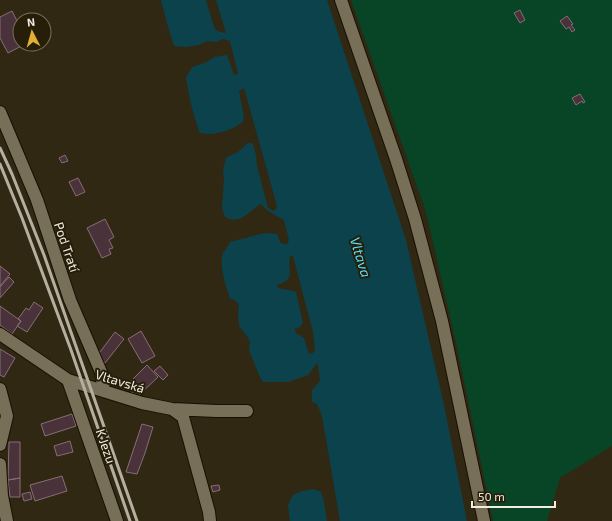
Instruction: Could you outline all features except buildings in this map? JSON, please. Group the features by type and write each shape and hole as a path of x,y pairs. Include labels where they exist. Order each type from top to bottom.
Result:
{"street":[{"path":"341,0 396,159 415,219 442,321 484,521"},
{"name":"Pod Tratí","path":"0,112 37,200 70,300 101,372 104,391"},
{"name":"Vltavská","path":"0,334 68,380 142,403 172,409 247,411"},
{"name":"K Jezu","path":"68,380 117,521"},
{"path":"0,389 7,416 0,445"},
{"path":"172,409 182,417 209,512 210,521"},
{"path":"0,464 4,514"}],"green space":[{"path":"351,0 612,0 612,446 560,478 547,521 493,521 457,347 426,212"}],"water":[{"name":"Vltava","path":"161,0 206,0 214,27 217,31 226,33 216,0 327,0 406,240 444,405 467,521 340,521 322,416 317,404 312,402 312,390 320,381 318,364 316,364 308,375 288,382 263,382 249,350 249,339 239,326 239,305 230,298 224,276 222,258 223,253 230,242 265,233 277,234 280,242 283,244 287,244 289,240 284,220 268,211 261,204 236,220 225,217 222,208 224,178 223,170 226,158 238,152 248,143 253,144 268,208 273,211 277,206 244,88 239,91 244,117 242,123 222,132 206,134 200,133 195,119 186,78 192,67 207,62 214,57 227,55 234,75 238,74 230,41 223,39 216,42 207,41 199,45 186,47 174,46","holes":["290,256 293,256 313,332 315,350 313,353 309,354 304,338 295,332 295,329 300,327 303,323 296,292 278,288 277,285 287,280 289,277"]},
{"path":"313,489 321,492 327,521 290,521 288,505 293,495 302,491"}],"railway":[{"path":"0,148 12,174 44,255 137,521"},
{"path":"0,164 22,218 71,350 130,521"}]}
